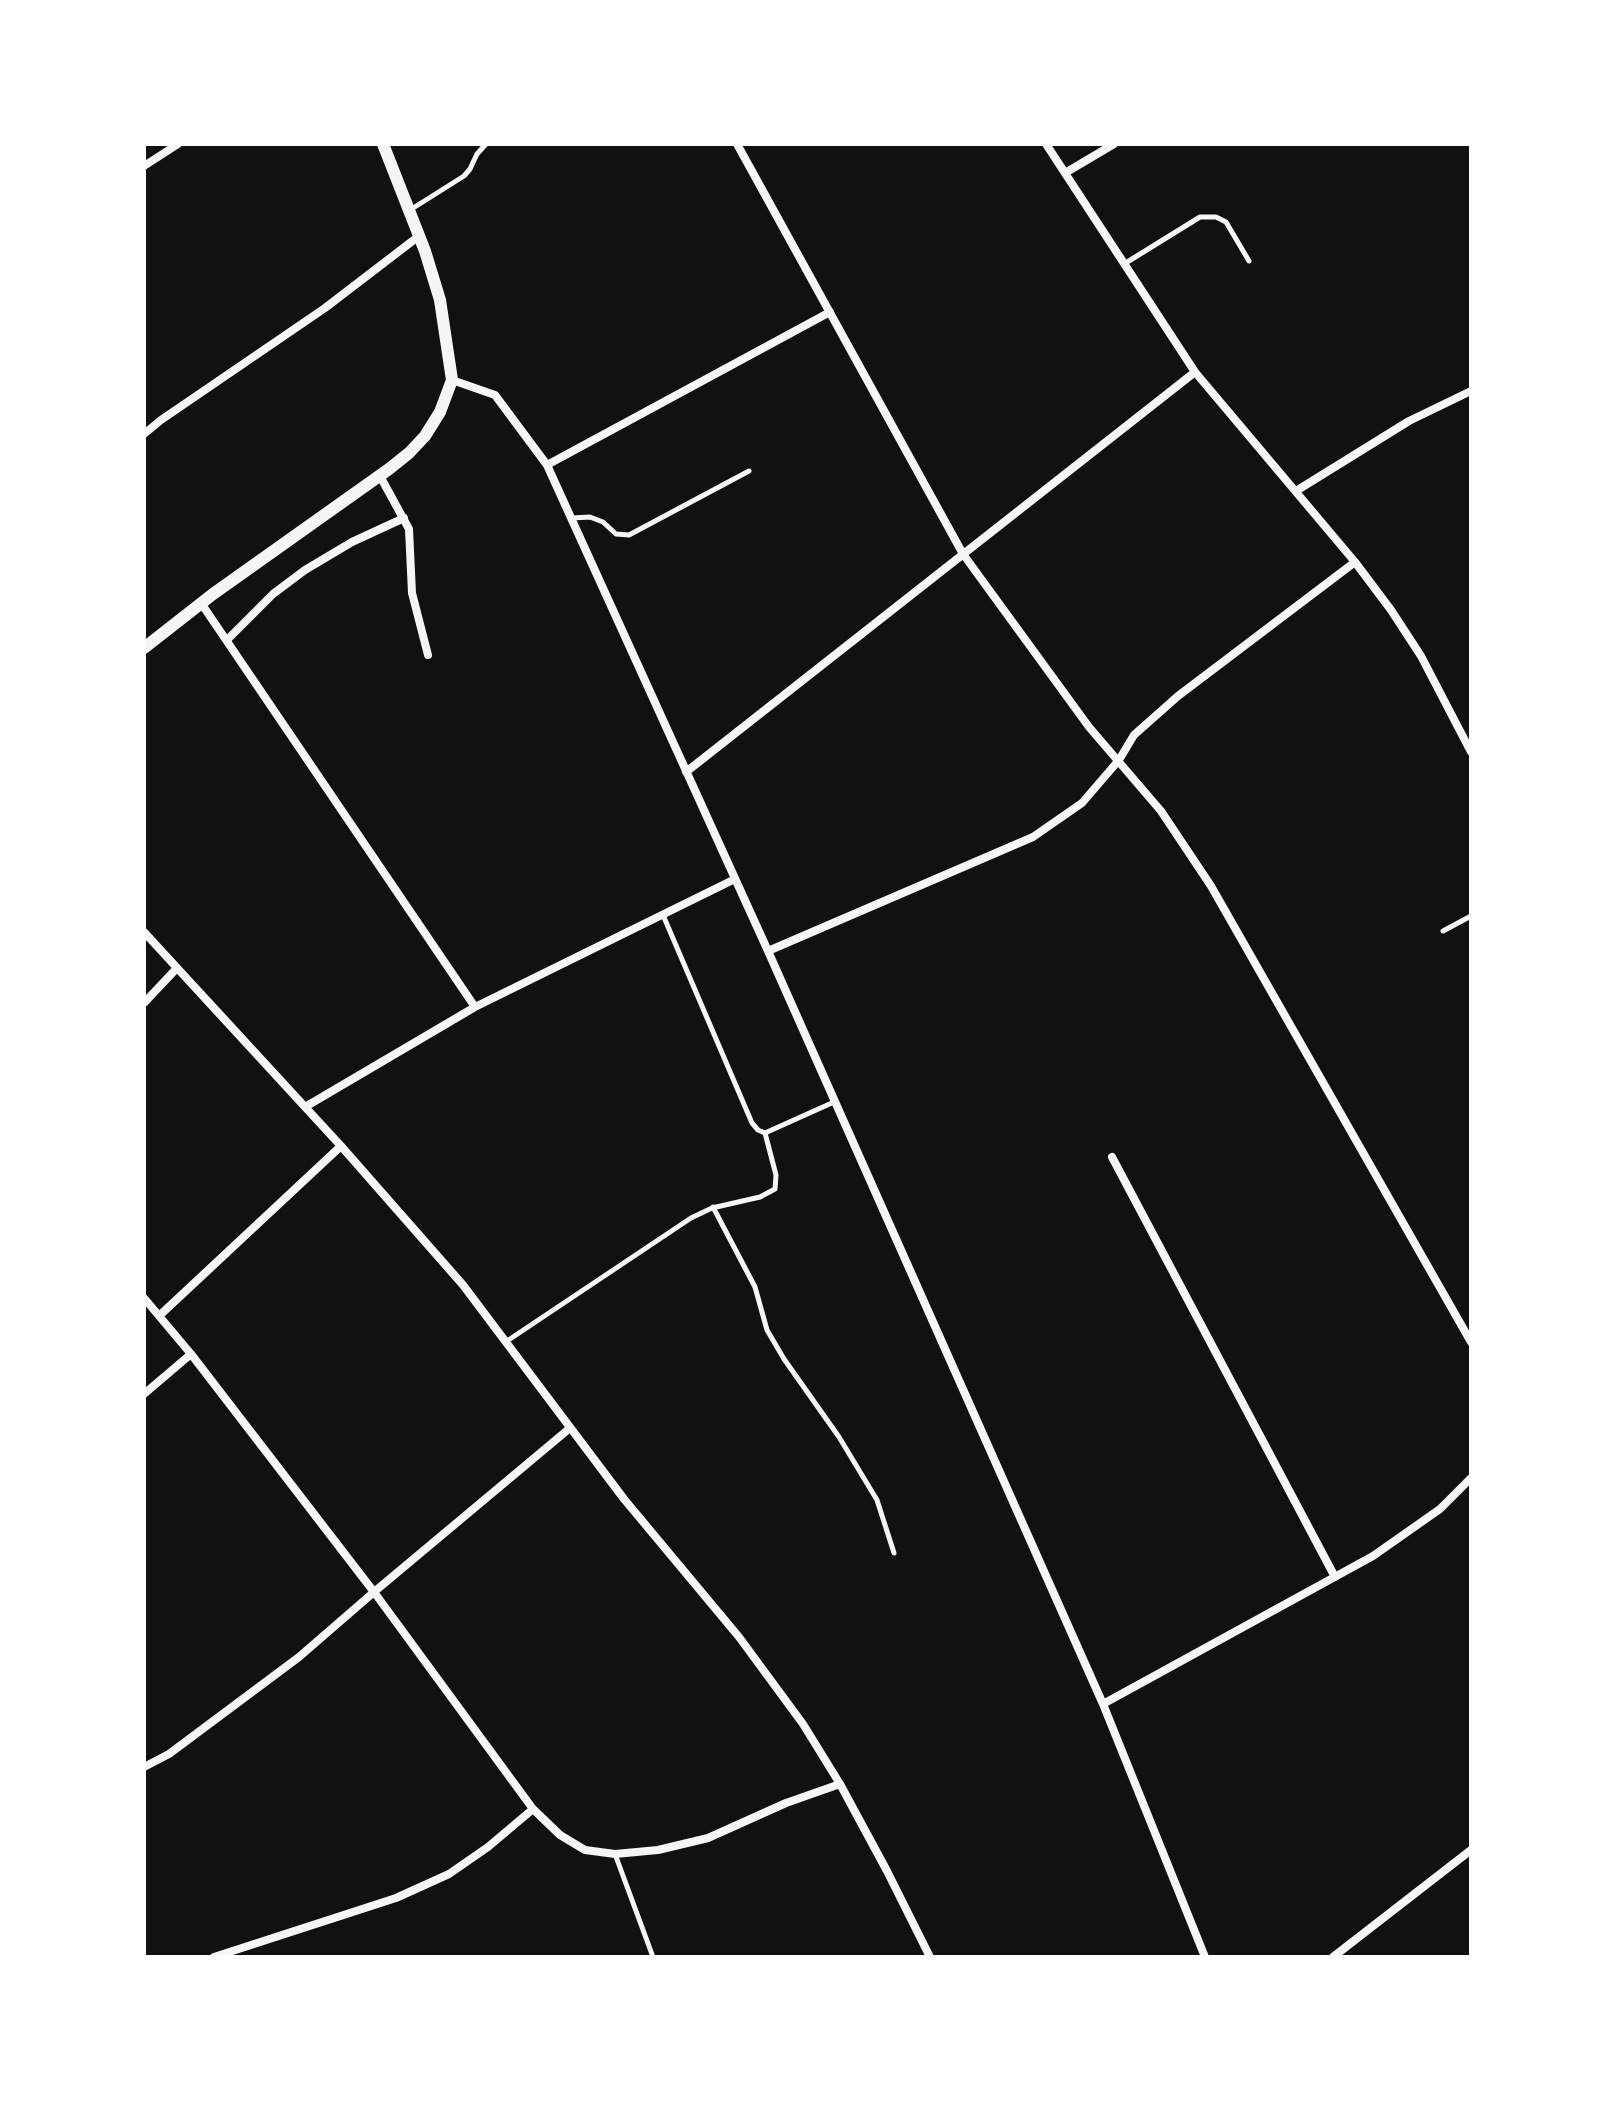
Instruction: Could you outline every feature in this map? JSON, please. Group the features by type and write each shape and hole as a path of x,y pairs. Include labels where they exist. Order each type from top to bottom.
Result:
{"street":[{"path":"144,166 164,148 178,144"},
{"path":"144,648 201,603 409,453 425,436 440,412 452,380 440,300 383,144"},
{"path":"737,144 963,554 1089,727 1161,811 1211,886 1471,1342"},
{"path":"1046,144 1195,372 1355,562 1421,656 1471,752"},
{"path":"1065,173 1114,144"},
{"path":"144,434 325,308 419,236"},
{"path":"547,465 830,312"},
{"path":"686,772 1195,372"},
{"path":"452,380 495,395 547,465 768,951 1103,1704 1205,1957"},
{"path":"1296,491 1409,421 1471,391"},
{"path":"380,476 409,529 412,593 428,655"},
{"path":"227,640 273,594 305,570 352,542 404,518"},
{"path":"768,951 1033,837 1082,803 1119,760 1134,735 1178,696 1355,562"},
{"path":"201,603 475,1007"},
{"path":"305,1107 475,1007 735,879"},
{"path":"144,932 341,1146 463,1285 624,1499 739,1637 803,1724 840,1784 930,1957"},
{"path":"144,1003 177,968"},
{"path":"159,1316 341,1146"},
{"path":"1112,1157 1335,1577"},
{"path":"144,1298 191,1354 374,1592 533,1809 560,1835 585,1850 615,1854 658,1850 708,1838 786,1803 840,1784"},
{"path":"144,1394 191,1354"},
{"path":"144,1767 169,1754 299,1657 570,1428"},
{"path":"1103,1704 1373,1556 1440,1509 1471,1478"},
{"path":"214,1957 396,1898 449,1874 488,1847 533,1809"},
{"path":"1333,1957 1471,1850"}],"lane":[{"path":"409,211 464,176 486,144"},
{"path":"1124,264 1200,217 1216,217 1226,222 1249,261"},
{"path":"571,518 590,517 603,522 616,534 629,535 749,471"},
{"path":"663,915 752,1123 758,1130 765,1133 835,1101"},
{"path":"1443,931 1471,916"},
{"path":"507,1341 691,1218 713,1207 760,1197 775,1189 776,1175 765,1133"},
{"path":"713,1207 755,1287 767,1330 877,1500 894,1553"},
{"path":"615,1854 653,1957"}]}
